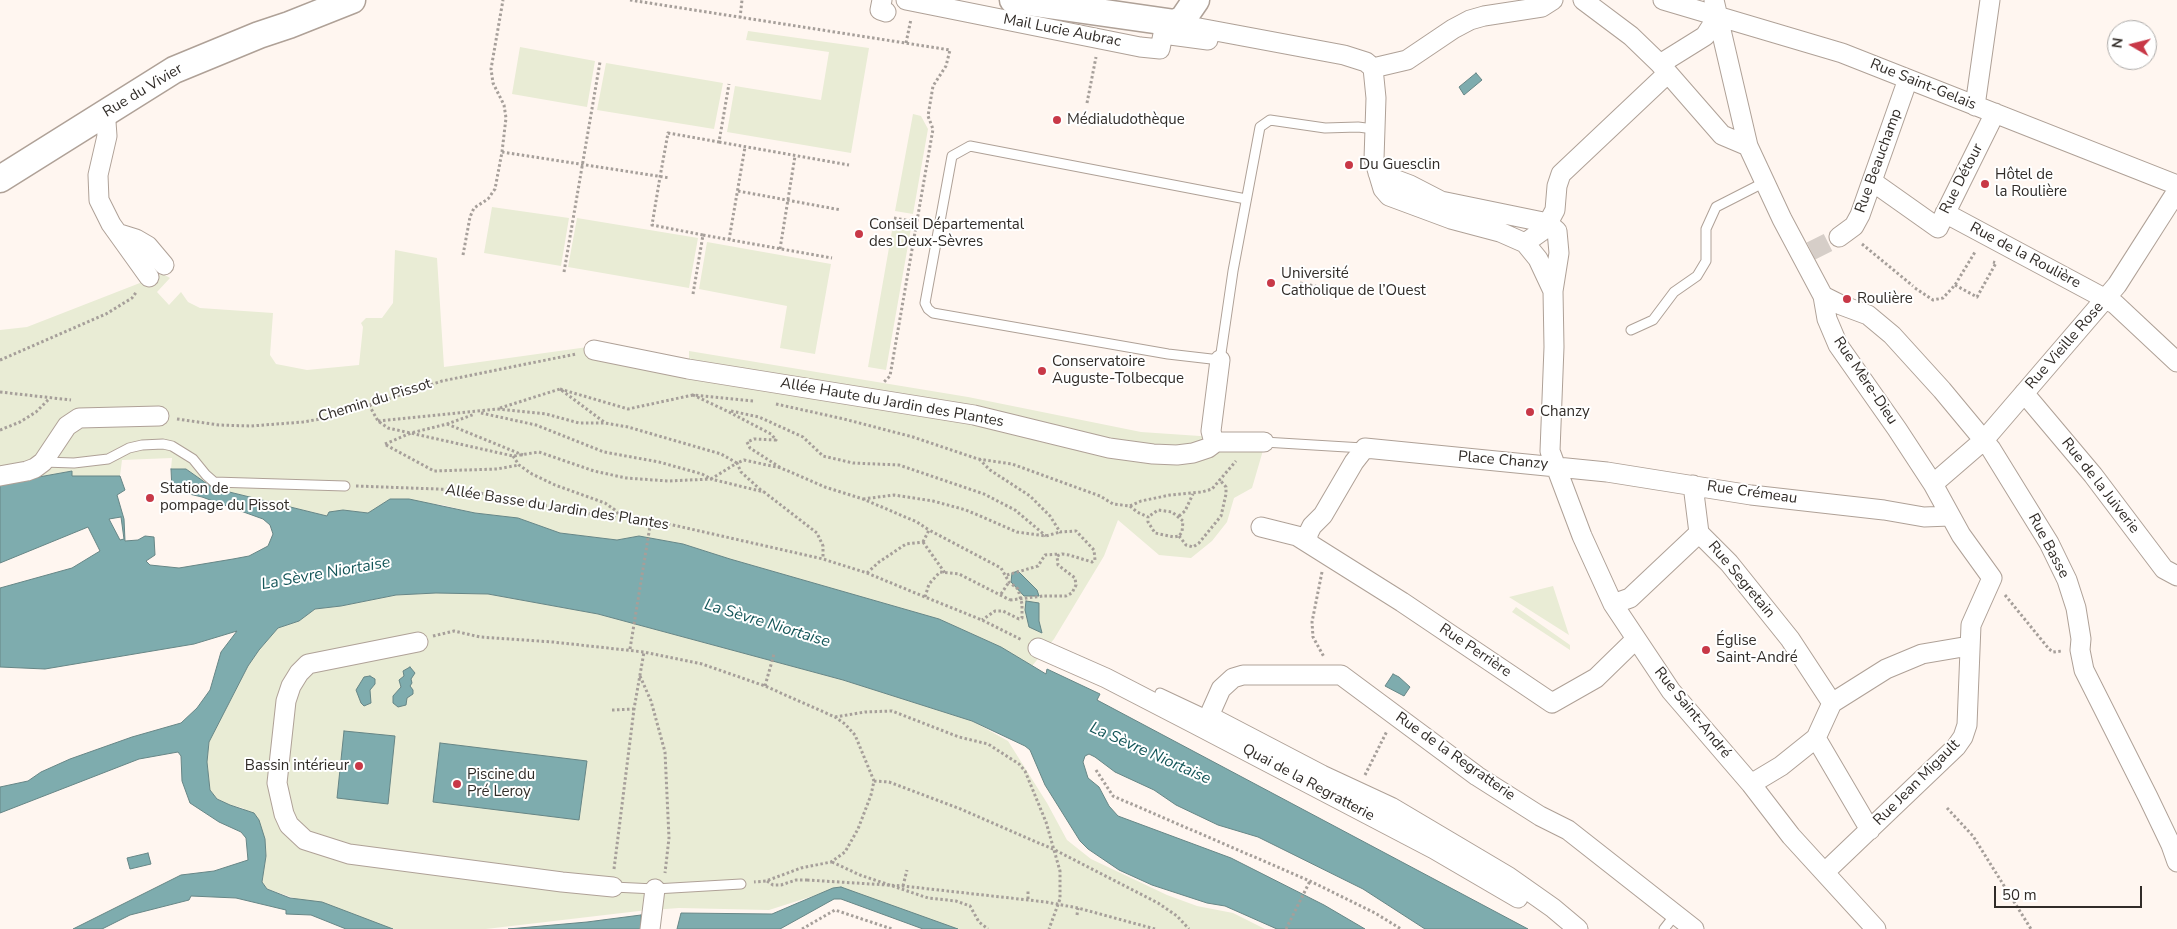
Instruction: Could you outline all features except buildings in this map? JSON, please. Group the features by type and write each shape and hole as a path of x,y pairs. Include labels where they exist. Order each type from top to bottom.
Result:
{"street":[{"name":"Rue du Vivier","path":"0,179 174,70 352,0"},
{"path":"1014,0 1158,22 1176,23 1189,10"},
{"path":"1189,10 1191,26 1356,57 1373,68 1407,60 1453,29 1470,20 1542,7 1553,0"},
{"path":"1583,0 1631,36 1664,68 1722,135 1748,146"},
{"name":"Rue Saint-Gelais","path":"1663,0 1716,8 1842,53 2177,186"},
{"path":"1975,106 1990,0"},
{"name":"Mail Lucie Aubrac","path":"909,8 1160,49 1163,34 1208,40"},
{"path":"1525,243 1542,231 1555,210 1557,186 1561,174 1664,68 1705,36 1716,8"},
{"name":"Rue Mère-Dieu","path":"1716,8 1748,146 1765,182 1806,253 1823,296 1827,319 1838,345 1897,429 1933,484 1950,516 1992,578"},
{"name":"Place Chanzy","path":"1373,68 1376,98 1374,159 1383,190 1397,201 1451,219 1500,232 1525,243 1538,259 1553,290"},
{"name":"Rue Beauchamp","path":"1839,237 1854,226 1873,182 1908,79"},
{"name":"Rue Détour","path":"1873,182 1938,228 1995,113"},
{"path":"103,114 106,122 107,136 98,174 98,190 102,208 149,277"},
{"path":"1378,173 1410,185 1441,200 1548,223"},
{"name":"Rue Vieille Rose","path":"1933,484 1984,440 2106,299 2117,285 2177,191"},
{"name":"Rue de la Roulière","path":"1945,213 2115,304 2177,362"},
{"name":"Place Chanzy","path":"1365,448 1555,466 1550,451 1554,347 1553,290 1559,242 1557,231 1548,223"},
{"path":"120,234 136,239 148,246 164,265"},
{"name":"Rue Basse","path":"1823,296 1868,315 1892,335 1984,440 2049,544 2066,580 2076,608 2084,670 2164,829 2177,862"},
{"name":"Allée Haute du Jardin des Plantes","path":"594,350 688,369 974,415 1109,448 1153,454 1193,453 1208,448 1216,442"},
{"path":"1220,360 1211,437 1216,442 1258,443"},
{"name":"Rue de la Juiverie","path":"2024,394 2094,476 2164,568 2177,576"},
{"path":"0,476 27,471 43,462 67,426 80,418 159,416"},
{"path":"1308,542 1308,534 1312,526 1323,515 1354,462 1365,448"},
{"name":"Rue Crémeau","path":"1555,466 1751,495 1884,510 1924,517 1950,516"},
{"name":"Rue Saint-André","path":"1555,466 1582,536 1613,604 1671,691 1751,784 1790,836 1876,929"},
{"name":"Rue Segretain","path":"1693,485 1699,533 1729,563 1790,639 1832,703"},
{"name":"Rue Perrière","path":"1261,527 1297,536 1308,542 1552,702 1596,678 1636,638"},
{"name":"Rue Segretain","path":"1613,604 1630,598 1699,533"},
{"path":"1751,784 1781,766 1816,738 1832,703 1886,669 1922,654 1969,646 1970,625 1992,578"},
{"path":"418,642 308,664 291,686 286,700 277,783 284,814 289,825 306,840 349,854 612,887"},
{"name":"Rue Jean Migault","path":"1825,872 1956,747 1963,737 1967,725 1969,646"},
{"name":"Quai de la Regratterie","path":"1038,648 1106,678 1187,720 1434,849 1548,915 1576,927"},
{"path":"1209,716 1221,689 1233,678 1243,675 1325,676 1335,674"},
{"name":"Rue de la Regratterie","path":"1335,674 1340,675 1414,728 1477,776 1540,816 1568,830 1670,922 1694,929"},
{"name":"Quai de la Regratterie","path":"1209,716 1391,807 1509,877 1554,908 1576,927"},
{"path":"1816,738 1870,830"},
{"path":"650,929 656,889"}],"lane":[{"path":"1246,199 970,146 952,156 925,303 933,313 1168,354 1220,360 1257,135 1264,123 1277,120 1325,128 1358,127 1374,129"},
{"path":"1631,330 1653,320 1674,292 1697,276 1706,261 1706,229 1716,207 1765,182"},
{"path":"1258,443 1365,448"},
{"path":"43,462 74,463 108,459 129,448 163,444 172,446 193,459 214,482 345,486"},
{"path":"1160,693 1209,716"},
{"path":"612,887 656,889 741,884"}],"path":[{"path":"463,256 470,216 474,208 488,199 495,189 502,152 506,118 504,105 493,83 491,69 503,0"},
{"path":"630,0 950,50 946,66 933,86 928,116 933,129 890,376 870,399"},
{"path":"740,18 742,0"},
{"path":"906,43 909,8"},
{"path":"1087,104 1099,39"},
{"path":"564,272 600,62"},
{"path":"718,142 729,84"},
{"path":"832,258 652,225 668,133 849,165"},
{"path":"729,240 746,147"},
{"path":"502,152 670,178"},
{"path":"780,249 795,156"},
{"path":"738,191 840,210"},
{"path":"894,218 916,222"},
{"path":"693,294 703,235"},
{"path":"1862,244 1914,287 1934,300 1943,298 1955,285 1974,251 1980,254"},
{"path":"1955,285 1977,297 1996,263 1991,260"},
{"path":"0,360 106,314 132,298 149,277"},
{"path":"1300,283 1338,291"},
{"name":"Chemin du Pissot","path":"159,416 219,425 251,426 320,419 337,416 442,381 594,350"},
{"path":"378,421 480,412 497,409 560,389 628,409 694,395 763,402"},
{"path":"560,389 604,422"},
{"path":"694,395 727,410 771,434 776,440 754,439 747,442 750,448 781,468 917,522 928,530 1001,568 1009,582 1018,589 1022,604 1022,618 1019,619 1002,611 995,611 982,620"},
{"path":"0,430 8,429 36,412 49,399"},
{"path":"772,404 895,432 978,459 1012,464 1100,496 1113,504 1130,506 1141,501 1212,489 1230,465 1258,443"},
{"path":"369,405 378,421 388,428 513,456 539,452 594,471 626,478 668,481 711,479 744,460 781,468"},
{"path":"497,409 546,414 579,424 604,422 664,436 722,454 737,463 741,472 817,533 823,546 823,559"},
{"path":"727,410 759,417 803,436 823,456 853,463 907,468 984,494 1015,510 1046,536"},
{"path":"519,465 497,469 434,471 386,444 411,433 447,424 480,412 536,425 604,452 659,462 702,474 711,479 764,492"},
{"path":"447,424 523,455"},
{"path":"513,456 519,465 555,485 605,504 615,510 622,518"},
{"path":"978,459 990,470 1030,496 1050,516 1060,532"},
{"path":"1179,536 1186,545 1193,547 1199,543 1221,516 1226,487 1219,479"},
{"name":"Allée Basse du Jardin des Plantes","path":"345,486 464,490 577,512 652,520 823,559 867,573 982,620 1038,648"},
{"path":"1179,516 1185,510 1194,493"},
{"path":"862,499 894,494 933,501 966,510 1017,532 1046,536 1060,532 1076,532 1087,542 1096,555 1095,560 1088,562 1062,554 1045,555 1038,566 1007,576"},
{"path":"1130,506 1137,512 1148,516"},
{"path":"1148,516 1158,510 1165,509 1179,516 1183,526 1179,536"},
{"path":"1148,516 1148,522 1155,533 1169,537 1179,536"},
{"path":"630,649 652,520"},
{"path":"923,542 928,530"},
{"path":"923,542 945,573"},
{"path":"867,573 879,562 906,544 923,542"},
{"path":"925,597 929,584 940,572 959,574 1010,600 1043,596 1066,596 1072,593 1076,585 1075,578 1056,562 1057,556 1062,554"},
{"path":"1324,568 1312,622 1313,637 1335,674"},
{"path":"1992,578 2049,648"},
{"path":"1001,594 1009,582"},
{"path":"418,642 443,632 454,631 480,637 630,649 702,664 765,686 835,717 855,735 874,781 871,795 858,829 845,852 831,862 794,870 766,881 773,885 781,885 796,880 807,880 903,886 1028,899 1078,908 1155,929"},
{"path":"616,850 634,709 644,652"},
{"path":"765,686 774,654"},
{"path":"640,676 658,722 665,752 668,782 669,838 665,873 656,889"},
{"path":"612,710 634,709"},
{"path":"835,717 865,712 892,711 960,737 988,744 1000,750 1025,771 1055,850 1060,872 1060,899 1049,929"},
{"path":"1357,791 1389,727"},
{"path":"1096,770 1113,796 1310,881 1375,913 1401,929"},
{"path":"874,781 889,782 958,808 1055,850 1158,903 1177,916 1189,929"},
{"path":"1947,808 1973,836 2031,929"},
{"path":"831,862 860,875 928,898 956,901 970,906 979,922 988,929"},
{"path":"903,886 907,870"},
{"path":"1286,929 1310,881"},
{"path":"1028,890 1028,899"},
{"path":"1077,916 1078,908"},
{"path":"802,929 835,910 892,929"}],"green space":[{"path":"748,31 869,48 851,153 727,132 735,86 821,100 829,52 746,40"},
{"path":"520,47 595,61 587,107 512,94"},
{"path":"606,63 723,83 714,129 597,110"},
{"path":"913,114 921,116 928,129 913,214 895,211"},
{"path":"492,207 569,218 561,266 484,253"},
{"path":"577,218 698,238 689,288 568,267"},
{"path":"893,225 911,228 886,370 868,367"},
{"path":"707,242 831,264 815,354 780,348 787,306 699,289"},
{"path":"395,250 437,258 444,367 595,346 689,362 689,351 968,397 1141,432 1200,436 1264,447 1252,488 1234,498 1227,522 1212,541 1191,558 1159,555 1118,520 1104,556 1054,639 1032,666 1001,647 939,619 683,544 639,536 617,540 560,533 518,518 475,513 443,505 390,499 369,513 343,510 328,516 213,488 186,469 171,469 172,458 122,460 120,476 71,476 71,471 0,484 0,330 27,327 163,274 170,278 157,292 169,305 181,292 188,302 200,308 273,313 270,355 276,364 307,370 359,365 363,327 361,323 366,318 382,318 393,303"},
{"path":"1553,586 1569,635 1509,597"},
{"path":"436,593 488,594 598,614 843,680 972,721 1008,741 1047,803 1067,840 1091,859 1167,895 1197,906 1233,913 1265,929 935,929 835,889 769,910 679,908 486,929 388,929 267,889 262,882 266,856 265,839 243,808 217,799 210,790 207,762 209,742 248,666 278,628 299,621 315,609 396,595"},
{"path":"1516,607 1570,645 1570,650 1512,612"}],"water":[{"path":"1476,73 1482,80 1464,95 1459,87"},
{"name":"La Sèvre Niortaise","path":"171,469 186,469 213,488 327,516 329,512 343,510 368,513 390,499 409,499 475,513 518,518 560,533 617,540 639,536 683,544 939,619 1001,647 1046,674 1047,669 1100,694 1097,700 1528,929 1425,929 1363,889 1258,837 1218,825 1176,805 1154,790 1115,772 1095,757 1089,754 1085,756 1083,762 1088,778 1099,787 1109,806 1118,816 1231,858 1324,905 1365,929 1277,929 1225,906 1207,903 1152,885 1119,870 1088,849 1080,841 1045,785 1030,750 972,721 843,680 598,614 488,594 436,593 396,595 315,609 299,621 278,628 248,666 209,742 207,762 210,790 217,799 254,813 259,820 265,839 266,856 262,882 267,889 290,898 322,902 393,929 346,929 311,915 286,914 286,910 236,898 191,896 189,900 130,915 102,929 73,929 181,875 214,871 248,860 246,838 241,832 219,822 190,803 182,781 181,756 178,752 139,759 0,813 0,787 28,781 41,772 70,759 132,737 181,723 197,708 210,690 221,652 237,631 194,644 45,669 0,667 0,588 72,568 100,551 88,527 0,563 0,484 72,471 72,476 120,476 125,490 117,495 124,519 125,541 138,540 145,536 154,537 155,555 146,561 150,565 179,568 249,556 268,546 273,534 270,525 263,519 202,497 172,490","holes":["121,517 124,539 120,540 109,519"]},
{"path":"1018,571 1037,590 1039,596 1024,596 1011,582 1012,573"},
{"path":"1026,601 1039,603 1039,621 1042,633 1029,627 1025,610"},
{"path":"410,667 415,673 411,679 412,683 410,686 413,694 407,698 406,705 398,707 393,703 393,696 401,687 399,680 404,676 403,671"},
{"path":"1393,674 1410,687 1404,696 1385,686"},
{"path":"370,676 375,679 375,684 370,690 371,703 364,706 356,690 364,677"},
{"name":"Bassin intérieur","path":"344,731 395,736 388,804 337,798"},
{"path":"440,743 587,761 579,820 433,802"},
{"path":"148,853 151,864 130,869 127,858"},
{"path":"841,887 958,929 923,929 841,899 834,899 780,929 677,929 681,913 772,914 833,888"},
{"path":"641,915 641,929 508,929 587,922"}],"tunnel":[{"path":"1811,251 1839,237"}],"place":[{"name":"Médialudothèque","path":"1057,120"},
{"name":"Du Guesclin","path":"1349,165"},
{"name":"Hôtel de la Roulière","path":"1985,184"},
{"name":"Conseil Départemental des Deux-Sèvres","path":"859,234"},
{"name":"Université Catholique de l’Ouest","path":"1271,283"},
{"name":"Roulière","path":"1847,299"},
{"name":"Conservatoire Auguste-Tolbecque","path":"1042,371"},
{"name":"Chanzy","path":"1530,412"},
{"name":"Station de pompage du Pissot","path":"150,498"},
{"name":"Église Saint-André","path":"1706,650"},
{"name":"Bassin intérieur","path":"359,766"},
{"name":"Piscine du Pré Leroy","path":"457,784"}]}
